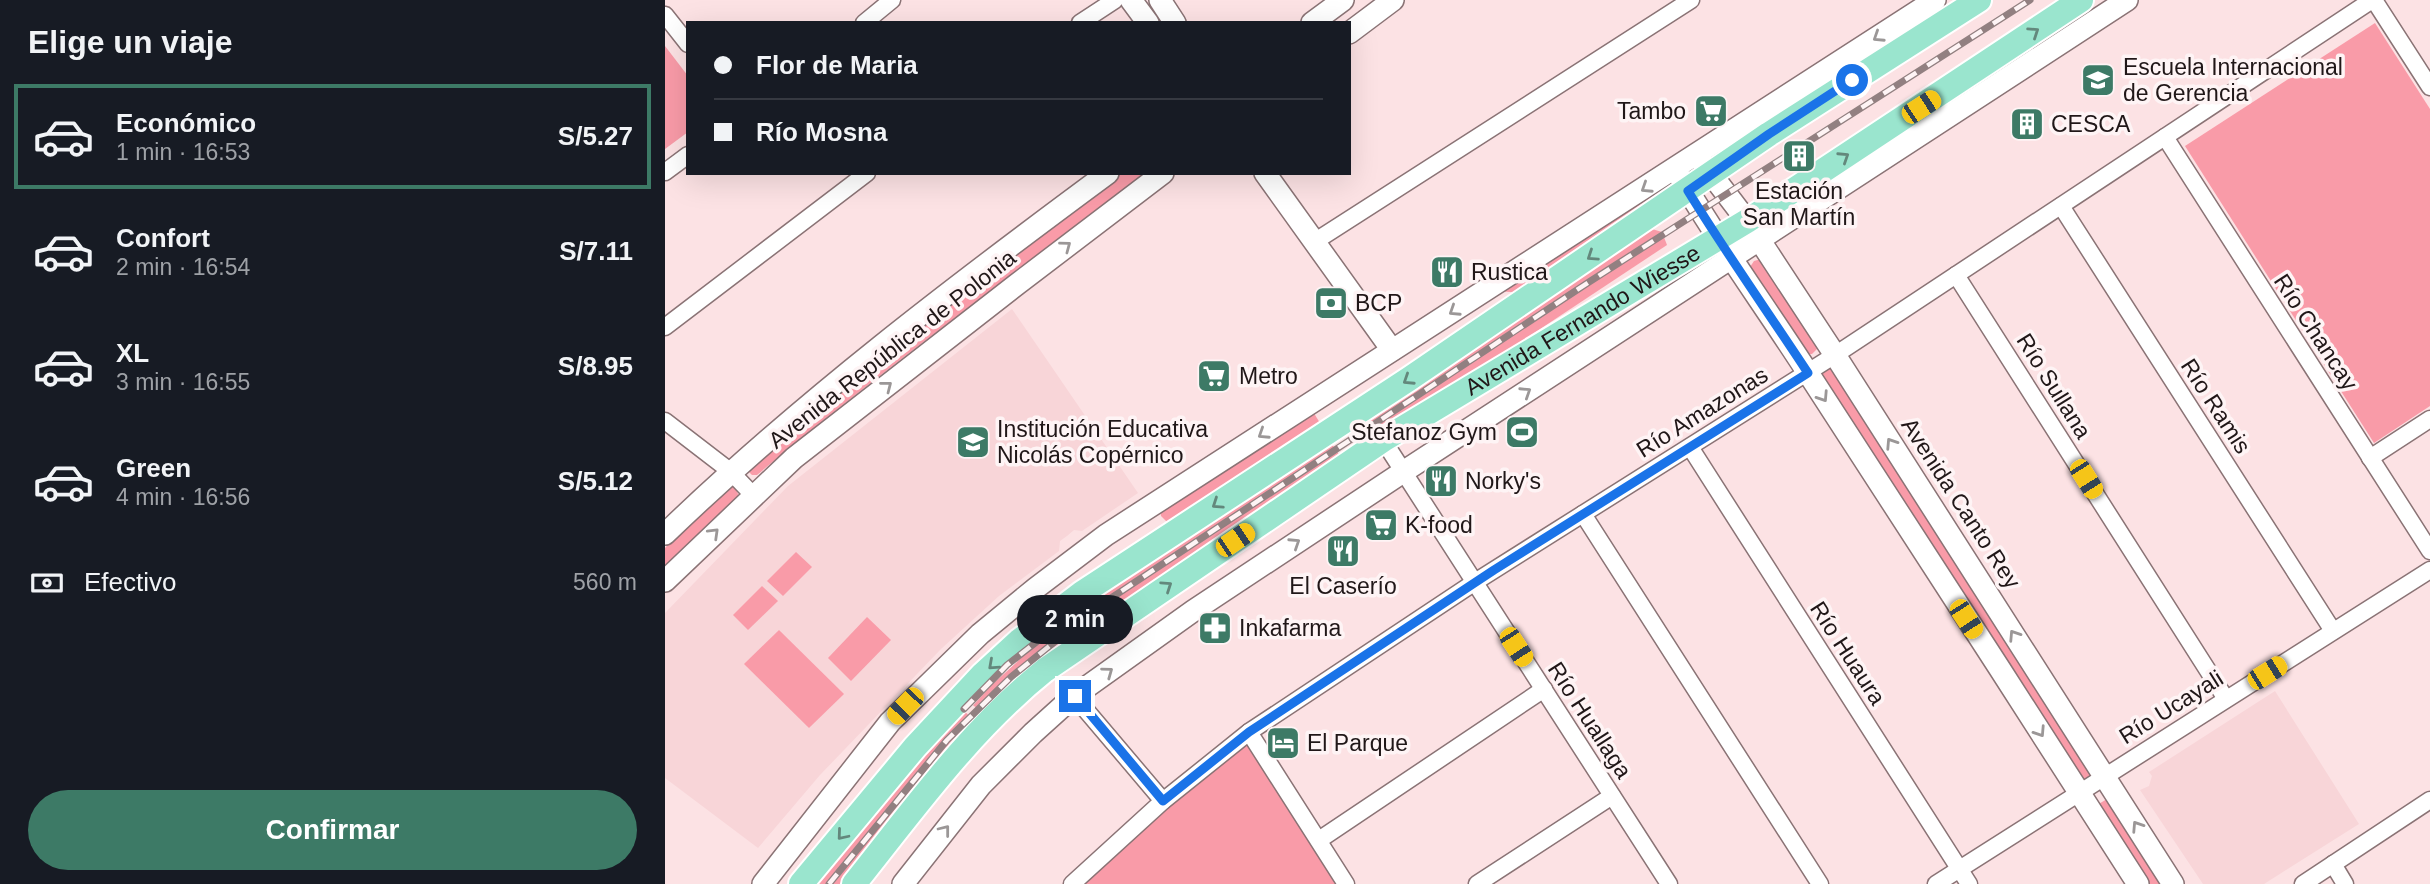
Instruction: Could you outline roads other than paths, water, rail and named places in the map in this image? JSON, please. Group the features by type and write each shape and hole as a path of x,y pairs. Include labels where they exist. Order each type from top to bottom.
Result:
{"main road":[{"path":"1131,0 1147,21"},
{"path":"1160,0 1174,21"},
{"path":"1315,21 1343,0"},
{"path":"1351,32 1393,0"},
{"name":"Avenida Fernando Wiesse","path":"801,884 943,716 1019,641 1082,593 1409,379 1688,191 1704,164 1935,0"},
{"name":"Avenida Fernando Wiesse","path":"763,884 890,722 980,634 1106,535 1675,169 1704,164 1769,134 1979,0"},
{"name":"Avenida Fernando Wiesse","path":"1753,230 2081,0"},
{"name":"Avenida Fernando Wiesse","path":"854,884 943,772 1009,699 1099,632 1383,440 1724,248 2127,0"},
{"name":"Avenida Canto Rey","path":"1704,164 1753,230 1835,355 2173,884"},
{"path":"1675,169 2138,884"},
{"name":"Avenida República de Polonia","path":"665,534 773,433 993,258 1105,175"},
{"name":"Avenida República de Polonia","path":"665,581 753,495 815,441 1160,175"},
{"path":"1266,175 1392,350"},
{"name":"Avenida Fernando Wiesse","path":"903,884 981,785 1075,696 1193,611 1403,472 1724,248"}],"street":[{"path":"665,5 672,0"},
{"path":"866,21 892,0"},
{"path":"1083,21 1115,0"},
{"path":"1314,242 1691,0"},
{"path":"2373,0 2430,87"},
{"name":"Río Amazonas","path":"1072,884 1163,801 1249,732 1475,583 1808,373 2373,0"},
{"path":"665,15 686,41"},
{"name":"Río Chancay","path":"2165,137 2430,551"},
{"path":"665,172 686,156"},
{"path":"665,327 864,175"},
{"name":"Río Ramis","path":"2061,206 2333,631"},
{"name":"Río Sullana","path":"1956,275 2226,699"},
{"path":"2370,458 2430,419"},
{"path":"665,421 730,471 753,495"},
{"name":"Río Huallaga","path":"1383,440 1669,884"},
{"name":"Río Huaura","path":"1689,447 1969,884"},
{"path":"1584,514 1820,884"},
{"name":"Río Ucayali","path":"1936,884 2430,570"},
{"path":"1319,841 1544,690"},
{"path":"1075,696 1163,801"},
{"path":"1249,732 1346,884"},
{"path":"1477,884 1612,796"},
{"path":"2303,884 2430,800"},
{"path":"2333,864 2345,884"}],"railway":[{"path":"829,884 947,740 1011,677 1099,606 1589,282 2030,0"},
{"path":"964,709 1007,665 1091,599"}],"place":[{"name":"Escuela Internacional de Gerencia","path":"2098,80"},
{"name":"Tambo","path":"1711,111"},
{"name":"CESCA","path":"2027,124"},
{"name":"Estación San Martín","path":"1799,156"},
{"name":"Rustica","path":"1447,272"},
{"name":"BCP","path":"1331,303"},
{"name":"Metro","path":"1214,376"},
{"name":"Stefanoz Gym","path":"1522,432"},
{"name":"Institución Educativa Nicolás Copérnico","path":"973,442"},
{"name":"Norky's","path":"1441,481"},
{"name":"K-food","path":"1381,525"},
{"name":"El Caserío","path":"1343,551"},
{"name":"Inkafarma","path":"1215,628"},
{"name":"El Parque","path":"1283,743"}]}
